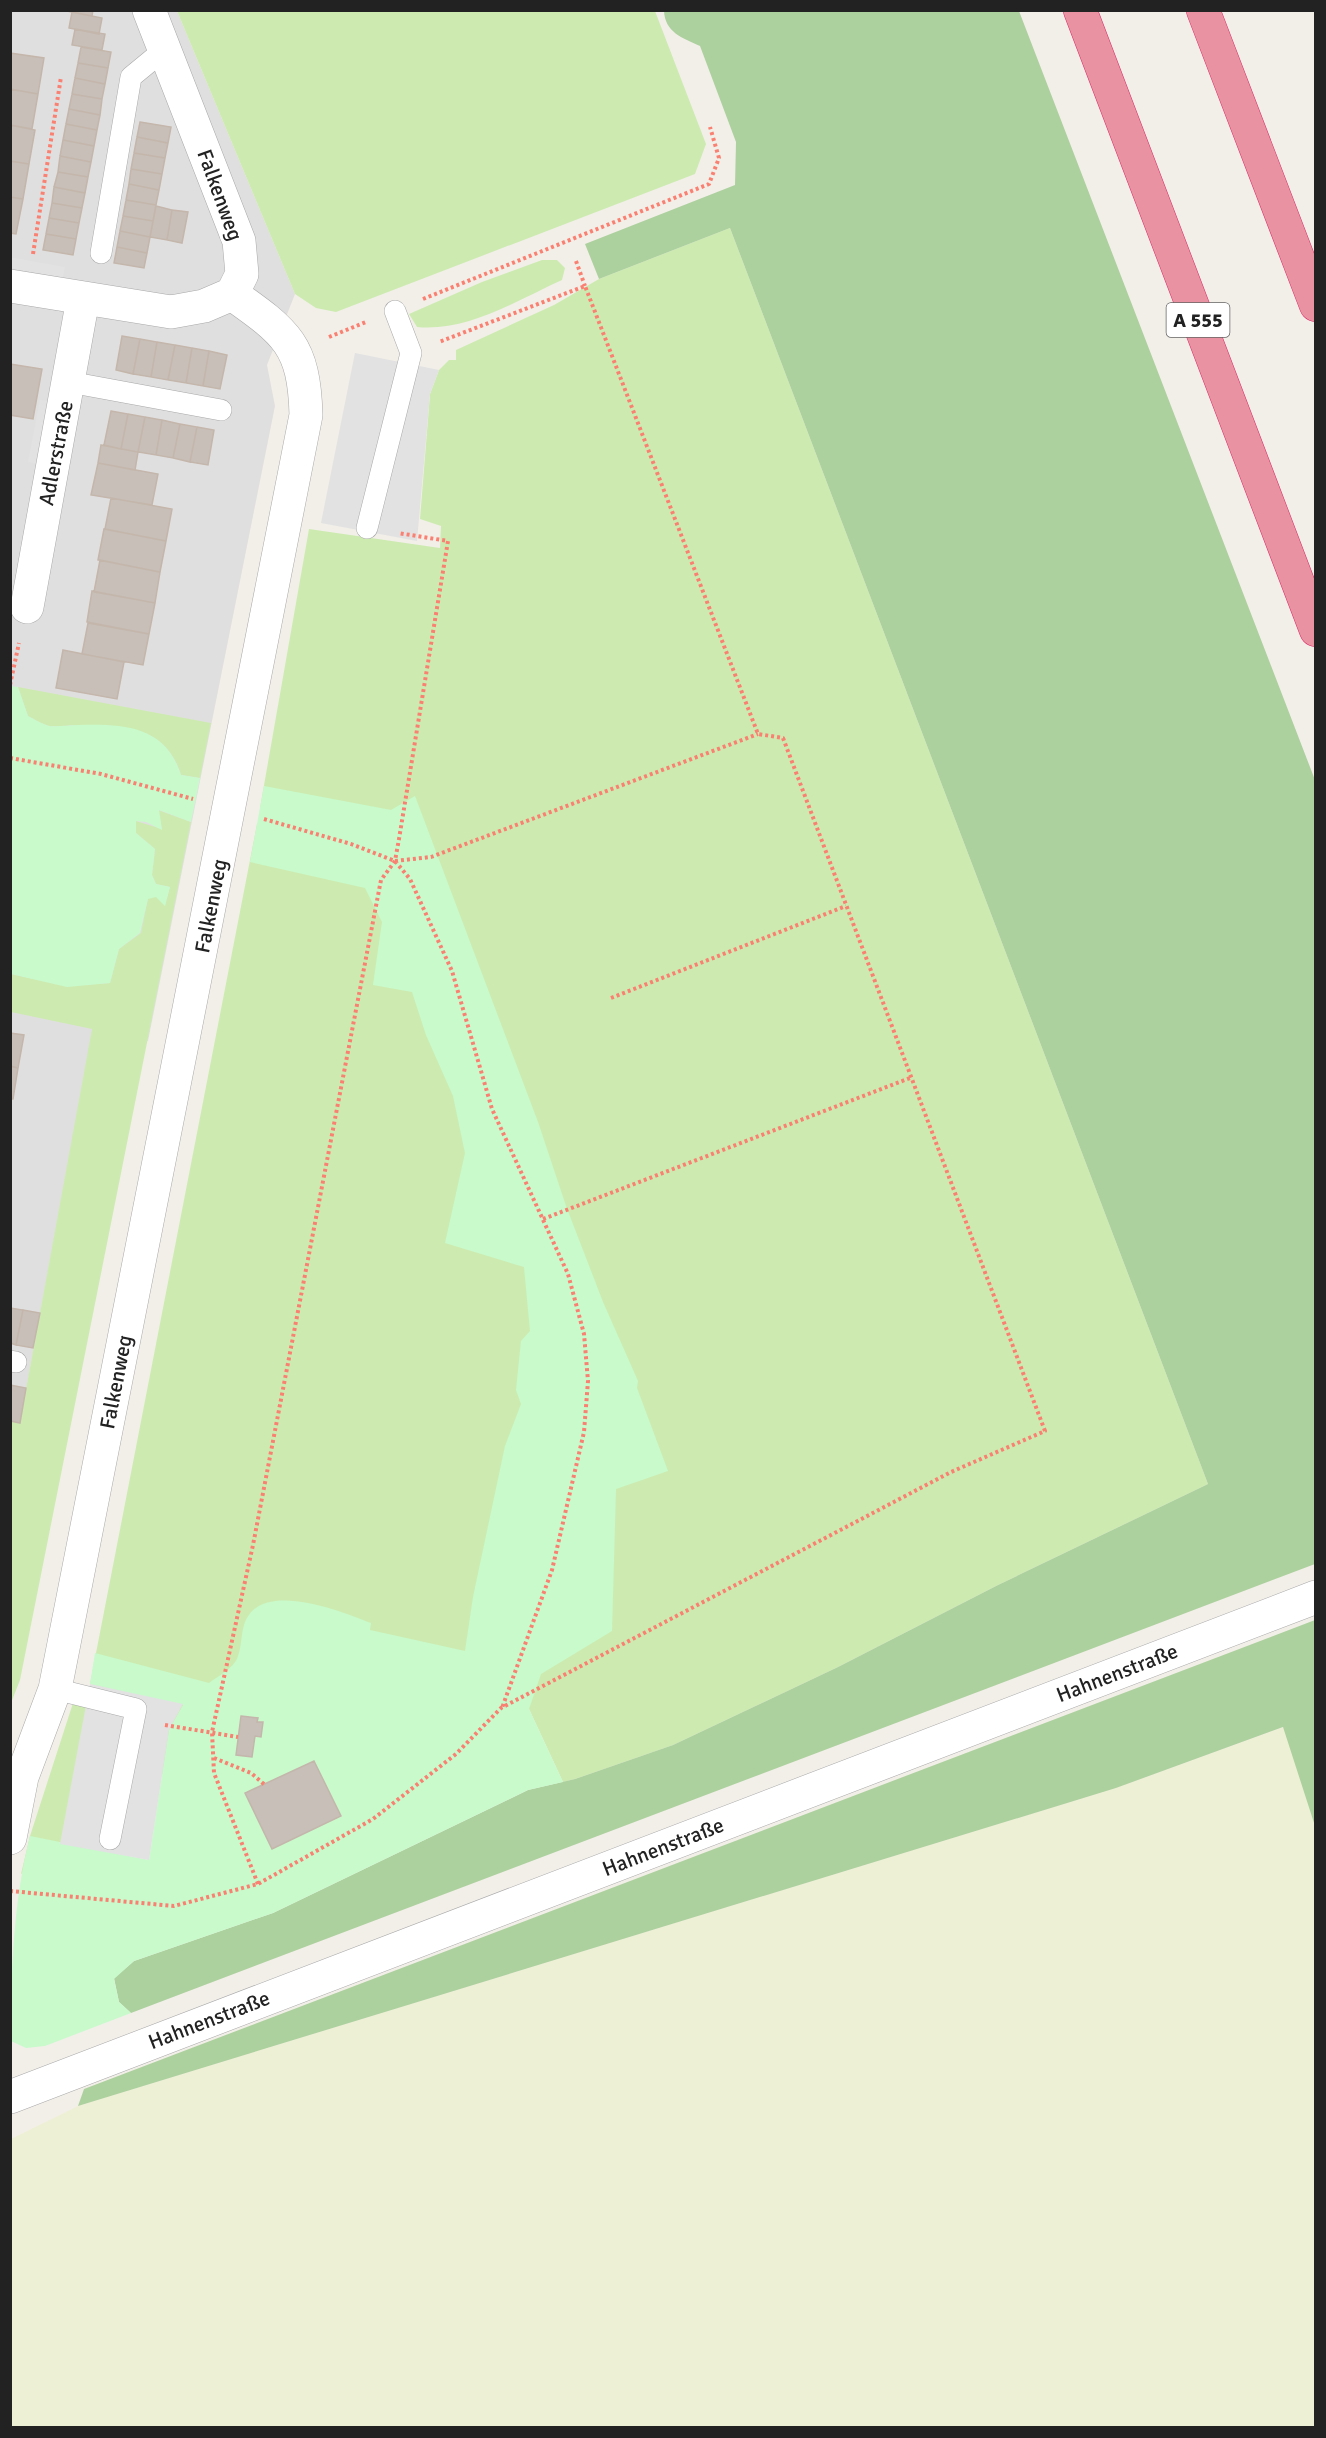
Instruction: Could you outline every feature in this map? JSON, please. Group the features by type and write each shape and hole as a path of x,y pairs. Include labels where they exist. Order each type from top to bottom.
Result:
{"highway":[{"name":"A 555","path":"1080,10 1316,630"},
{"path":"1203,10 1316,305"}],"street":[{"name":"Falkenweg","path":"10,1838 16,1776 55,1689 306,415 305,379 296,350 267,318 232,294 242,274 240,241 149,10"},
{"path":"19,288 171,312 204,306 232,294"},
{"name":"Adlerstraße","path":"27,607 82,299"},
{"name":"Hahnenstraße","path":"10,2097 1316,1597"}],"lane":[{"path":"101,253 131,77 165,49"},
{"path":"367,528 411,353 394,311"},
{"path":"69,382 222,410"},
{"path":"55,1689 136,1709 110,1839"}],"path":[{"path":"19,288 61,76"},
{"path":"296,350 709,184 719,158 710,127"},
{"path":"576,261 758,734"},
{"path":"411,353 585,286"},
{"path":"258,1884 214,1773 212,1732 253,1545 381,880 394,861 448,541 367,528"},
{"path":"10,686 27,607"},
{"path":"10,1891 174,1906 258,1884 373,1819 456,1754 501,1708 951,1472 1045,1431 783,738 758,734 431,857 394,861"},
{"path":"394,861 410,879 452,971 492,1109 568,1274 584,1334 588,1381 584,1432 552,1570 501,1708"},
{"path":"610,998 846,906"},
{"path":"543,1219 910,1077"},
{"path":"134,1721 238,1737"},
{"path":"214,1758 251,1773 265,1785"}],"shaded area":[{"path":"10,11 177,11 295,294 267,365 275,406 148,1041 93,1029 20,1423 10,1421"},
{"path":"10,257 65,267 63,278 11,268"},
{"path":"355,353 439,370 430,394 417,541 321,523"},
{"path":"40,400 50,401 38,464 28,462"},
{"path":"90,1684 183,1704 169,1730 149,1860 60,1844"}],"green space":[{"path":"177,11 655,11 706,144 695,174 336,312 316,308 295,294"},
{"path":"664,11 1019,11 1315,780 1315,1564 131,2013 119,2002 114,1978 134,1961 273,1913 528,1790 575,1779 673,1745 838,1667 998,1585 1208,1484 730,228 599,279 585,244 735,185 736,142 700,46 681,37 671,29"},
{"path":"730,228 1208,1484 998,1585 838,1667 673,1745 575,1779 563,1782 529,1709 205,1744 21,1874 30,1836 73,1703 183,1705 90,1684 257,824 392,810 260,808 309,529 440,548 441,526 420,519 430,394 439,370 449,360 456,360 456,350 554,305 599,279"},
{"path":"542,260 557,260 565,268 562,280 492,313 455,325 436,327 417,327 409,314 482,282"},
{"path":"10,686 18,687 28,716 41,723 49,726 111,725 140,731 153,737 164,746 174,758 181,775 200,778 191,822 159,810 162,830 146,822 136,821 136,833 155,849 152,875 156,884 170,887 165,906 156,897 148,899 140,933 119,949 110,983 67,987 11,974"},
{"path":"18,687 211,723 200,778 181,775 174,758 165,746 140,731 110,726 49,726 41,723 28,716"},
{"path":"264,786 391,810 415,796 538,1122 566,1206 603,1302 638,1381 637,1388 668,1471 616,1489 612,1631 541,1674 529,1709 563,1782 528,1790 273,1913 134,1961 114,1979 119,2002 131,2013 45,2046 26,2048 11,2041 14,1938 24,1861 30,1836 149,1860 169,1730 183,1705 90,1684 95,1653 209,1683 237,1659 244,1625 249,1615 259,1606 273,1601 308,1603 326,1607 371,1623 370,1630 465,1651 473,1597 505,1446 521,1404 516,1390 521,1341 530,1331 524,1267 445,1243 465,1153 453,1096 426,1035 412,992 373,985 382,922 365,888 250,862"},
{"path":"158,810 191,822 20,1680 11,1703 10,1421 20,1422 92,1029 11,1012 11,974 66,986 110,983 119,949 141,933 148,898 156,896 165,905 170,887 156,884 152,875 155,849 136,833 136,821 162,829"},
{"path":"1315,1620 1315,1826 1283,1727 1116,1788 78,2106 84,2089"},
{"path":"1284,1727 1316,1826 1315,2427 11,2428 11,2139 78,2106 1116,1788"}],"building":[{"path":"62,10 93,10 92,16"},
{"path":"72,12 102,18 99,34 69,28"},
{"path":"75,29 105,34 102,50 72,45"},
{"path":"81,47 111,52 108,68 78,63"},
{"path":"10,53 44,58 38,94 10,89"},
{"path":"78,63 108,68 105,84 75,78"},
{"path":"75,78 105,84 102,99 72,94"},
{"path":"10,89 38,94 32,129 10,125"},
{"path":"72,94 102,99 100,115 69,109"},
{"path":"69,109 100,115 97,130 66,124"},
{"path":"140,122 171,127 168,143 137,137"},
{"path":"66,124 97,130 94,146 63,140"},
{"path":"10,125 35,130 29,164 10,161"},
{"path":"137,137 168,143 165,158 134,153"},
{"path":"63,140 94,146 91,162 60,156"},
{"path":"134,153 165,158 162,174 131,169"},
{"path":"60,156 91,162 88,177 58,172"},
{"path":"10,161 29,164 23,199 10,197"},
{"path":"131,169 162,174 159,190 129,184"},
{"path":"58,172 88,177 85,193 54,187"},
{"path":"129,184 159,190 156,205 126,200"},
{"path":"54,187 85,193 82,208 52,203"},
{"path":"10,197 23,199 16,234 10,233"},
{"path":"126,200 156,205 153,221 123,216"},
{"path":"52,203 82,208 79,223 49,218"},
{"path":"156,206 172,210 167,240 150,237"},
{"path":"172,210 188,212 182,243 167,240"},
{"path":"123,216 153,221 150,237 120,231"},
{"path":"49,218 79,223 76,239 46,234"},
{"path":"120,231 150,237 147,253 117,247"},
{"path":"46,234 76,239 73,255 43,250"},
{"path":"117,247 147,253 144,268 114,263"},
{"path":"122,336 140,339 133,374 116,370"},
{"path":"140,339 157,342 151,377 133,374"},
{"path":"157,342 175,345 168,380 151,377"},
{"path":"175,345 192,348 186,383 168,380"},
{"path":"192,348 209,351 203,386 186,383"},
{"path":"209,351 227,355 220,389 203,386"},
{"path":"10,364 42,369 33,419 10,415"},
{"path":"111,411 128,414 121,449 104,445"},
{"path":"128,414 145,417 138,452 121,449"},
{"path":"145,417 162,420 156,455 138,452"},
{"path":"162,420 180,424 173,458 156,455"},
{"path":"180,424 197,427 190,462 173,458"},
{"path":"197,427 214,430 208,465 190,462"},
{"path":"101,445 138,452 135,470 98,463"},
{"path":"98,463 158,474 152,505 91,495"},
{"path":"111,498 172,509 166,541 105,529"},
{"path":"104,529 166,541 160,572 98,560"},
{"path":"100,560 160,572 155,603 94,592"},
{"path":"92,591 155,603 149,634 87,622"},
{"path":"88,623 149,634 143,665 82,654"},
{"path":"63,650 124,662 117,699 56,688"},
{"path":"10,1033 24,1035 18,1068 10,1066"},
{"path":"10,1066 18,1068 13,1099 10,1099"},
{"path":"10,1308 23,1310 16,1345 10,1343"},
{"path":"23,1310 40,1313 33,1348 16,1345"},
{"path":"10,1385 26,1388 20,1423 10,1421"},
{"path":"241,1716 258,1718 257,1722 263,1722 261,1737 255,1736 252,1757 236,1755"},
{"path":"314,1761 341,1816 272,1849 245,1793"}]}
